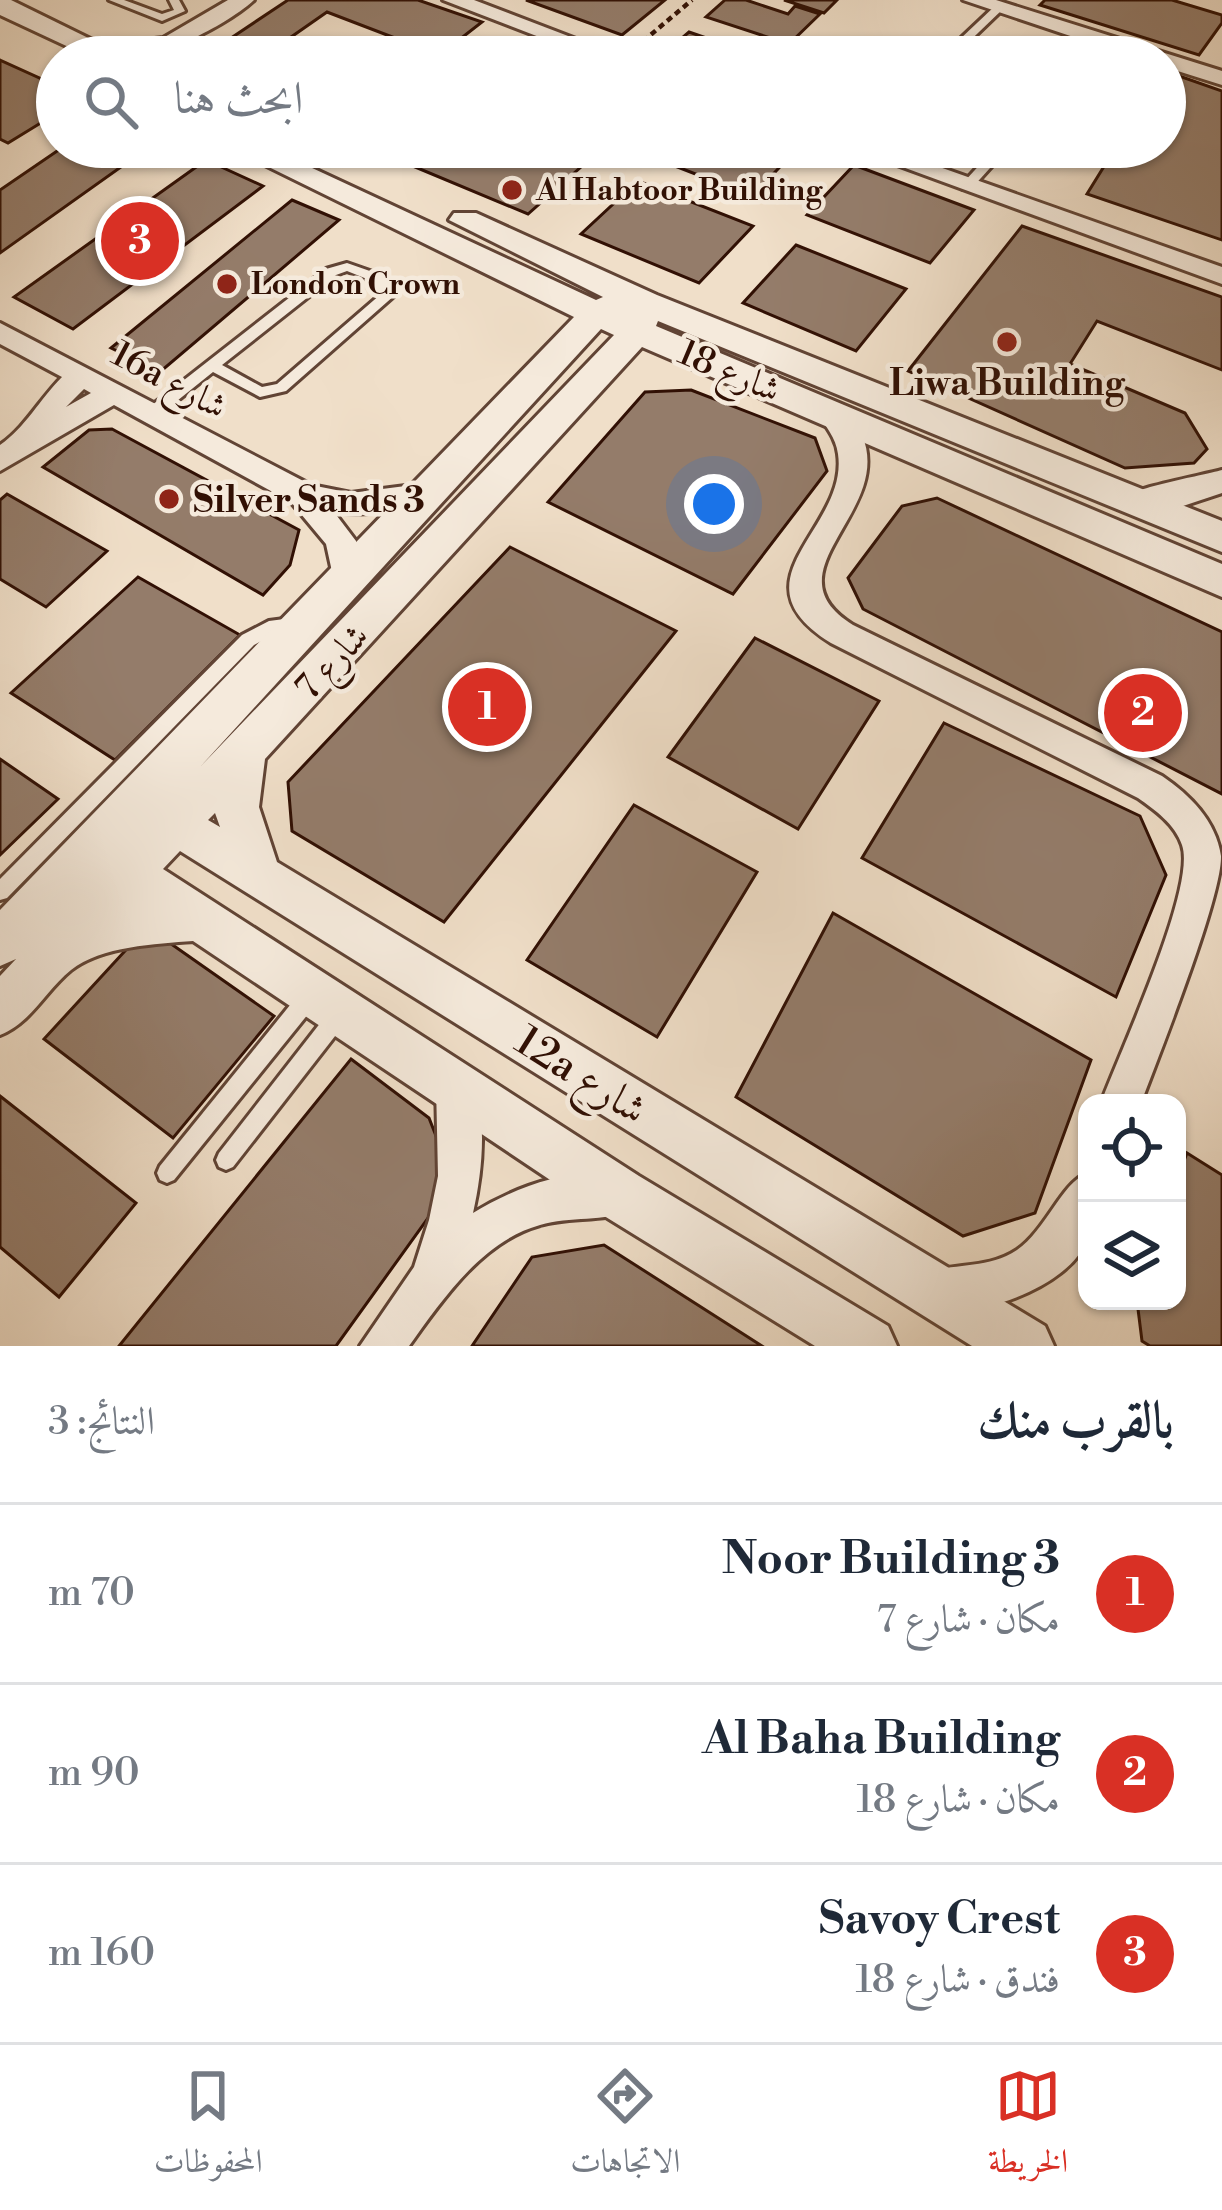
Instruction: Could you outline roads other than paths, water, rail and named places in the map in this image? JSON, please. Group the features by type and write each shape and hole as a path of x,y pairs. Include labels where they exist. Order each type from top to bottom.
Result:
{"street":[{"path":"184,36 243,0"},
{"path":"454,0 553,36"},
{"path":"974,0 1090,36"},
{"path":"2,11 62,36"},
{"path":"2,11 36,41"},
{"path":"1186,66 1222,78"},
{"path":"288,168 596,314"},
{"name":"شارع 18","path":"365,168 831,412 1222,581"},
{"path":"918,168 1222,280"},
{"name":"شارع 7","path":"0,1011 56,951 113,862 159,813 305,626 346,581 596,314 639,311"},
{"name":"شارع 7","path":"159,813 244,754 639,311"},
{"name":"شارع 18","path":"639,311 1222,537"},
{"name":"16a شارع","path":"0,332 302,494 364,504 429,494"},
{"path":"29,437 43,413 81,375"},
{"path":"0,460 29,437 75,418 113,393"},
{"path":"831,412 852,439 857,470 802,580 811,611 842,634 1150,787 1173,802 1202,843 1206,867 1201,888 1124,1094"},
{"path":"1135,501 1183,495 1222,481"},
{"name":"16a شارع","path":"302,494 341,542 346,581"},
{"path":"244,754 236,807 256,872"},
{"name":"12a شارع","path":"159,813 1025,1346"},
{"name":"شارع 7","path":"0,943 113,862"},
{"name":"12a شارع","path":"113,862 206,918 620,1195 868,1346"},
{"path":"56,951 137,924 206,918"},
{"path":"423,1287 447,1236 460,1184 463,1132 456,1084"},
{"path":"382,1346 454,1250 492,1222 532,1203 576,1194 620,1195"},
{"path":"927,1289 991,1286 1020,1275 1065,1236 1083,1202"}],"lane":[{"path":"114,0 155,17 177,5 208,23"},
{"path":"969,36 999,8"},
{"path":"967,186 984,168"},
{"path":"152,413 331,272 355,268 387,284 383,300 274,391 260,392 212,366"},
{"path":"0,892 248,640 275,626 305,626"},
{"path":"226,1160 328,1000"},
{"path":"167,1173 328,1000"}],"place":[{"name":"Al Habtoor Building","path":"512,190"},
{"name":"Savoy Crest","path":"140,241"},
{"name":"London Crown","path":"227,284"},
{"name":"Liwa Building","path":"1007,342"},
{"name":"Silver Sands 3","path":"169,499"},
{"name":"Noor Building 3","path":"487,707"},
{"name":"Al Baha Building","path":"1143,713"}]}
